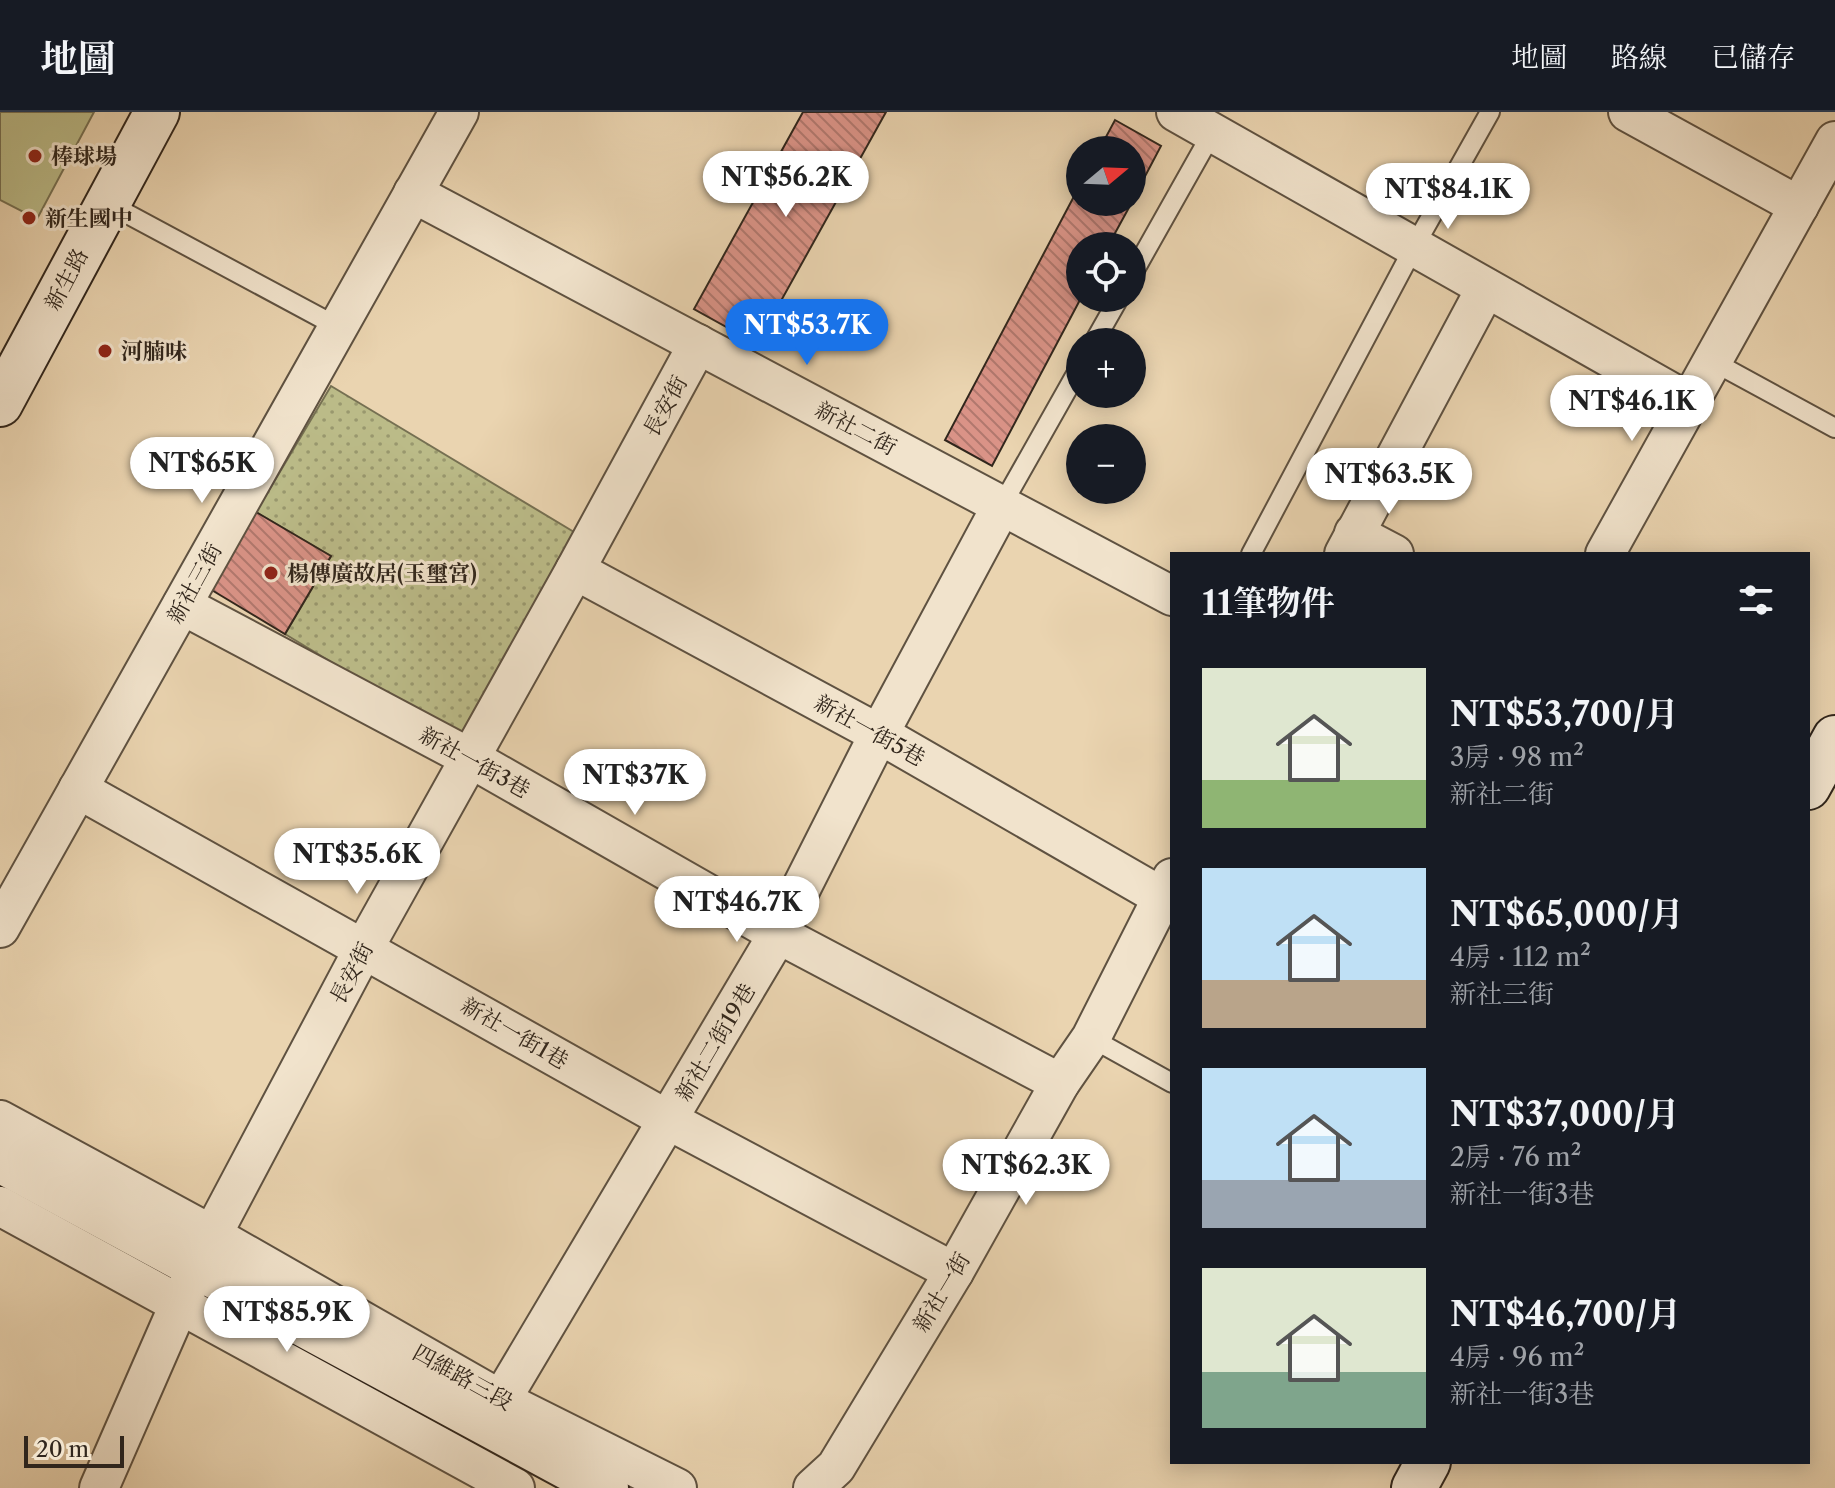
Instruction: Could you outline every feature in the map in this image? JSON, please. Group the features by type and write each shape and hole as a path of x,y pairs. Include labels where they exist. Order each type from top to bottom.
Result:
{"street":[{"name":"新生路","path":"0,404 157,112"},
{"name":"新社三街","path":"0,928 459,112"},
{"path":"1176,112 1690,403"},
{"path":"1628,112 1799,206"},
{"path":"1606,552 1835,141"},
{"name":"新社二街","path":"413,193 1170,595"},
{"path":"1386,552 1349,543 1486,288"},
{"name":"長安街","path":"99,1488 196,1269 364,948 698,344"},
{"name":"新社二街19巷","path":"501,1400 778,934 879,734 1002,505"},
{"name":"新社一街5巷","path":"575,570 1167,887"},
{"name":"新社一街3巷","path":"182,605 470,758 778,934 1060,1083"},
{"path":"1810,780 1835,738"},
{"name":"新社一街1巷","path":"78,789 668,1120 954,1272"},
{"name":"新社一街","path":"813,1488 836,1467 954,1272 1060,1083 1091,1038 1167,887"},
{"name":"四維路三段","path":"0,1120 196,1269 515,1488"},
{"name":"四維路三段","path":"0,1160 196,1269 606,1488"},
{"name":"四維路三段","path":"0,1206 196,1269 501,1400 677,1488"},
{"path":"1414,1488 1427,1464"}],"lane":[{"path":"1252,552 1414,247 1490,112"},
{"path":"1146,250 1212,133"},
{"path":"107,203 338,327"},
{"path":"1712,361 1835,428"},
{"path":"1002,505 1066,392"},
{"path":"1091,1038 1170,1082"}],"green space":[{"name":"棒球場","path":"0,112 94,112 37,219 0,200"},
{"path":"331,386 579,535 458,739 285,634 331,556 256,512"}],"building":[{"path":"803,112 886,112 757,344 694,309"},
{"path":"1115,120 1143,136 1106,136"},
{"path":"1146,138 1161,146 1146,174"},
{"path":"1066,211 1066,216 1124,216 1116,232 1066,232 1066,312 1074,312 992,466 945,440"},
{"name":"楊傳廣故居(玉璽宮)","path":"256,512 331,556 285,634 210,589"}],"place":[{"name":"棒球場","path":"35,156"},
{"name":"新生國中","path":"29,218"},
{"name":"河腩味","path":"105,351"},
{"name":"楊傳廣故居(玉璽宮)","path":"271,573"}]}
